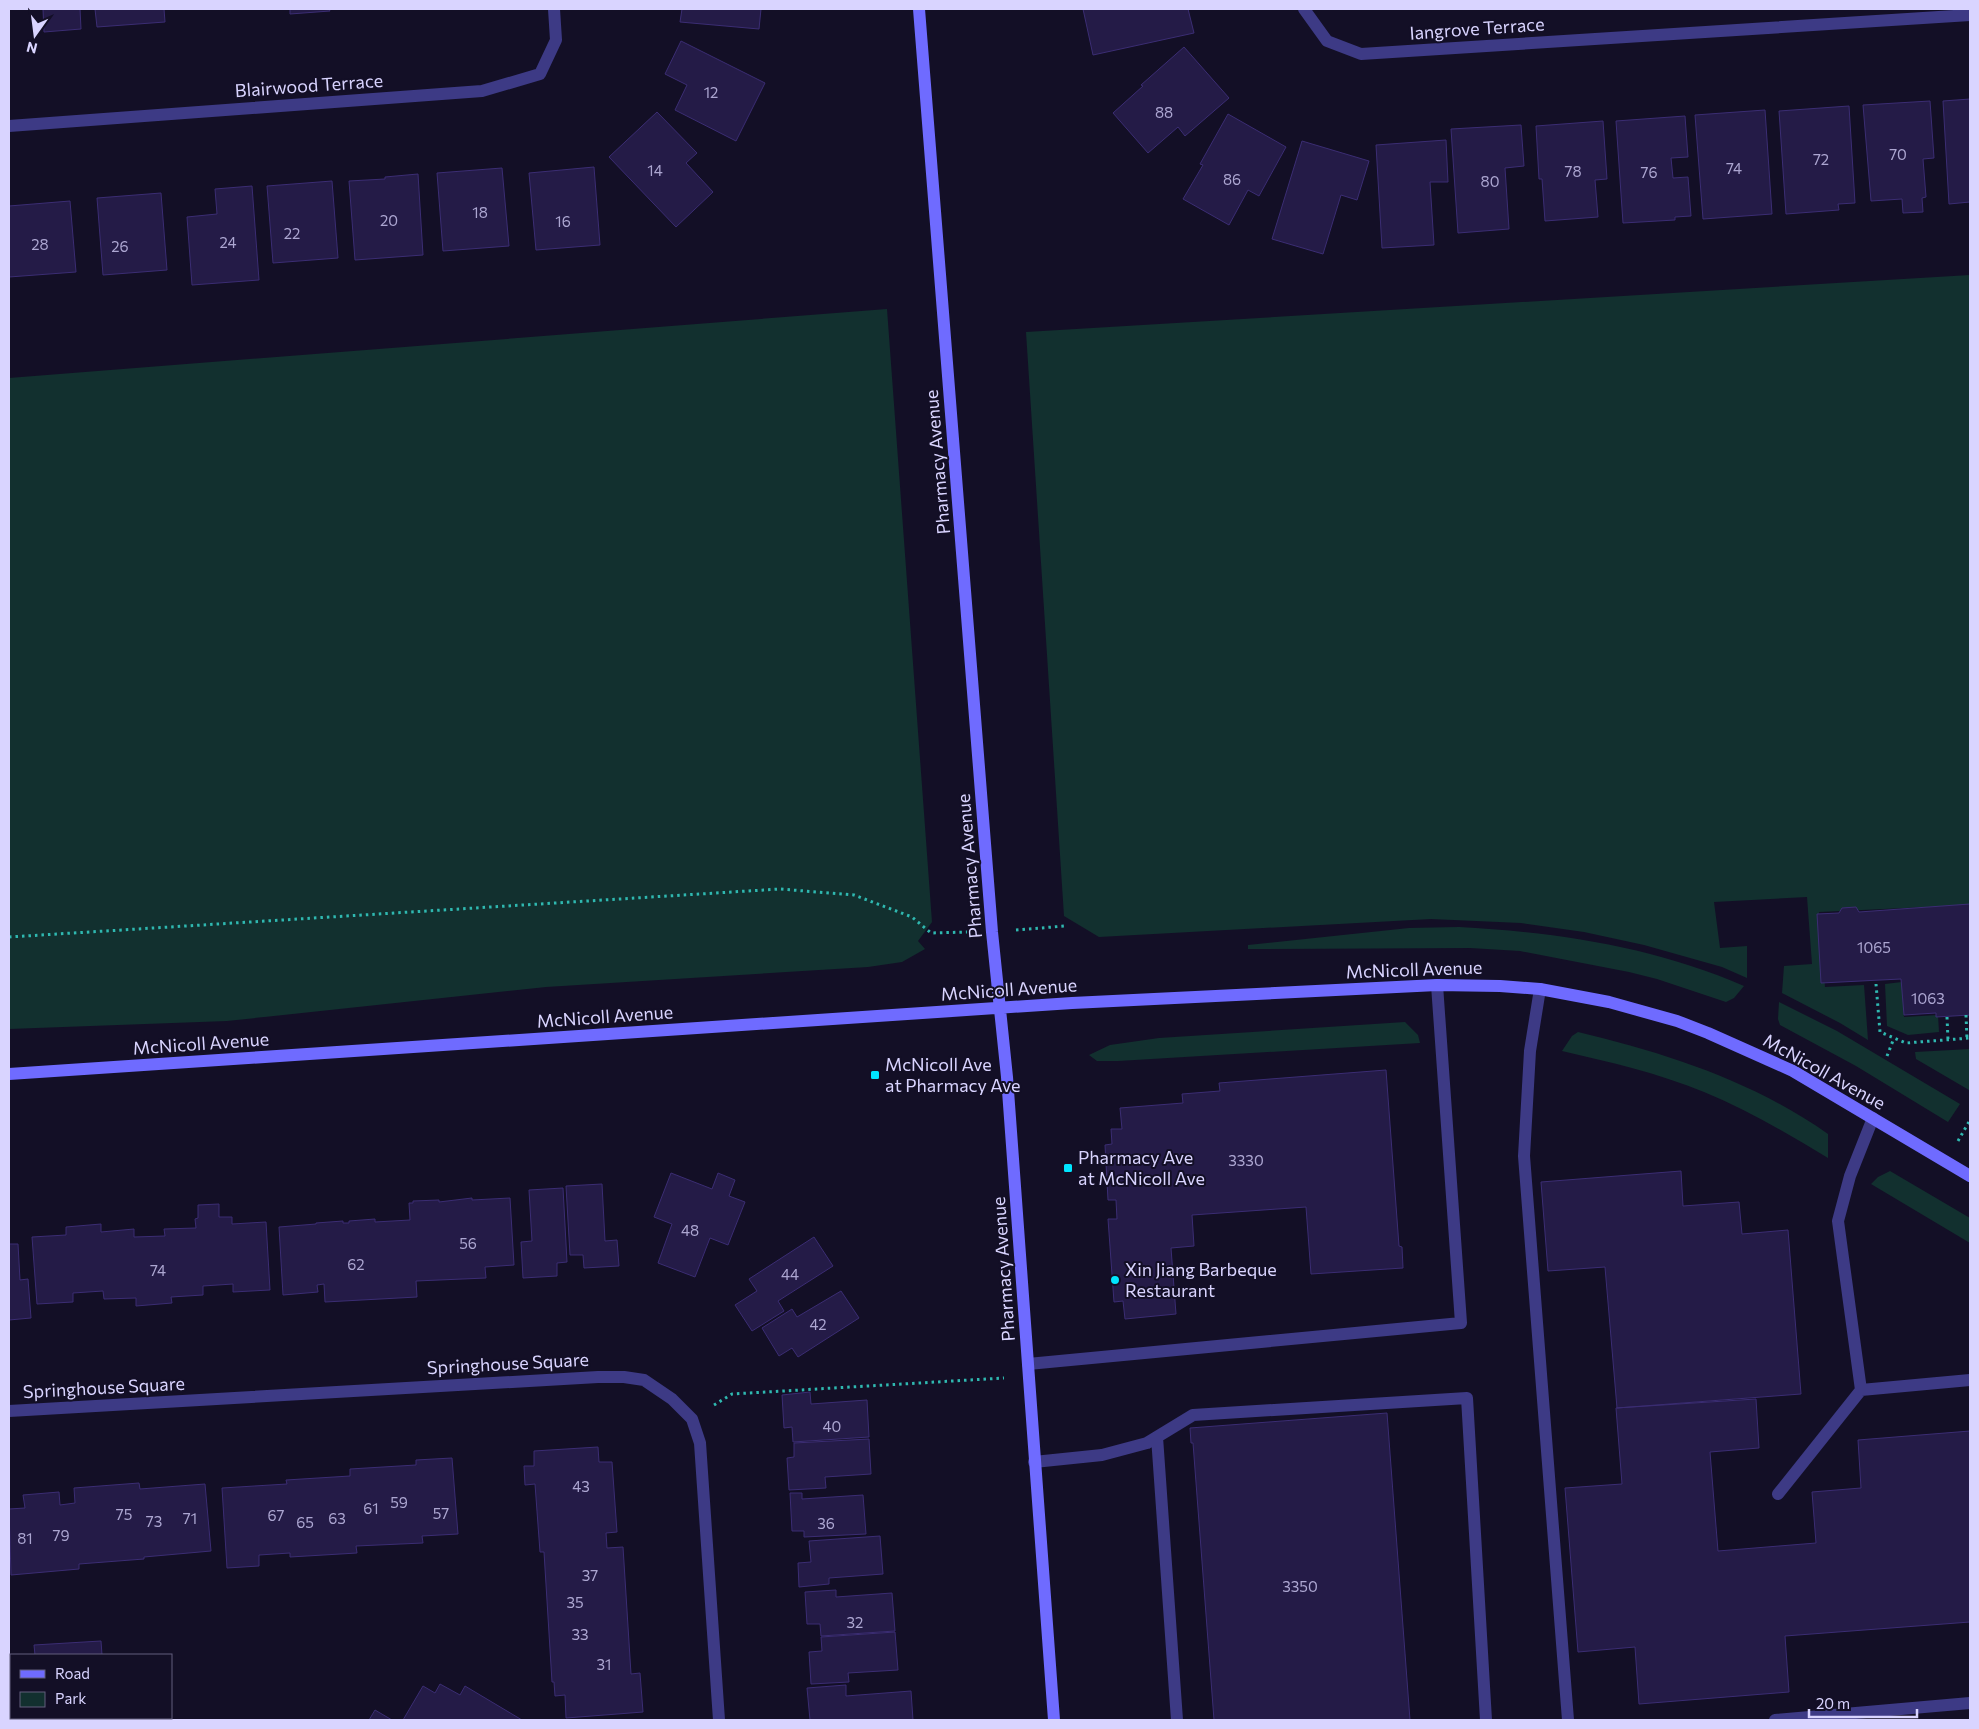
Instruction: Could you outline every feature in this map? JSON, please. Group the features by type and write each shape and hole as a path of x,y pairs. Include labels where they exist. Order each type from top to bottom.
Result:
{"main road":[{"name":"Pharmacy Avenue","path":"919,9 992,932 1001,1008 1054,1720"},
{"name":"McNicoll Avenue","path":"9,1074 1072,1003 1437,985 1500,986 1540,989 1609,1002 1677,1021 1708,1033 1792,1071 1970,1176"}],"street":[{"name":"Blairwood Terrace","path":"9,126 482,91 540,74 556,40 554,9"},
{"name":"Iangrove Terrace","path":"1304,9 1327,41 1361,54 1970,14"},
{"path":"1029,1370 1461,1323 1437,985"},
{"path":"1540,989 1530,1051 1524,1156 1568,1720"},
{"path":"1861,1390 1838,1220 1850,1176 1872,1118"},
{"name":"Springhouse Square","path":"9,1411 598,1376 644,1380 672,1399 692,1419 700,1443 720,1720"},
{"path":"1778,1494 1861,1390 1970,1380"},
{"path":"1034,1462 1102,1455 1147,1443 1193,1415 1467,1398 1486,1720"},
{"path":"1157,1437 1177,1720"},
{"path":"1775,1720 1970,1703"}],"path":[{"path":"9,938 780,889 854,895 912,917 931,933"},
{"path":"1876,984 1880,1032 1906,1043 1969,1039 1966,1015"},
{"path":"1947,1017 1948,1040"},
{"path":"1887,1056 1894,1038"},
{"path":"692,1419 732,1394 969,1381 1029,1370"}],"green space":[{"path":"1970,275 1970,905 1819,912 1825,987 1864,985 1868,1040 1782,993 1784,966 1812,964 1807,897 1714,902 1720,948 1747,946 1747,978 1722,967 1644,945 1584,932 1521,923 1431,919 1099,937 1064,916 1026,332"},
{"path":"887,309 932,922 918,941 925,949 902,962 868,967 546,987 227,1021 9,1029 9,378"},
{"path":"1459,927 1532,933 1604,944 1676,961 1744,986 1734,998 1726,1002 1657,979 1629,972 1520,951 1470,948 1248,949 1248,945 1409,928"},
{"path":"1902,982 1904,1017 1938,1015 1939,1032 1908,1035 1887,1026 1885,984"},
{"path":"1779,1002 1837,1031 1960,1104 1948,1122 1856,1066 1780,1025 1778,1019"},
{"path":"1405,1022 1418,1035 1420,1043 1118,1061 1097,1061 1089,1055 1110,1045 1159,1038"},
{"path":"1578,1032 1644,1049 1708,1071 1770,1099 1828,1134 1828,1158 1752,1114 1687,1085 1616,1064 1562,1051 1572,1036"},
{"path":"1970,1049 1969,1090 1916,1059 1915,1052"},
{"path":"1890,1171 1970,1218 1970,1243 1871,1184 1878,1177"}],"building":[{"path":"43,9 80,9 81,29 44,32"},
{"path":"95,9 164,9 165,22 97,27"},
{"path":"290,9 329,9 330,11 290,14"},
{"path":"682,9 761,9 759,29 680,22"},
{"path":"1083,9 1188,9 1194,33 1093,55"},
{"path":"681,41 765,83 736,141 675,110 687,85 665,74"},
{"path":"1184,47 1229,98 1185,136 1178,127 1148,153 1113,113"},
{"path":"1970,99 1970,202 1949,204 1943,101"},
{"path":"1930,101 1934,158 1923,159 1926,197 1922,198 1923,212 1903,213 1902,199 1871,201 1863,105"},
{"path":"1849,106 1855,203 1838,204 1839,210 1786,214 1779,111"},
{"path":"1765,110 1772,214 1703,219 1695,115"},
{"path":"657,112 697,153 686,163 713,192 676,227 609,157"},
{"path":"1228,114 1286,147 1259,196 1248,190 1229,225 1183,199 1203,165 1200,164"},
{"path":"1685,116 1688,157 1671,158 1673,178 1688,177 1691,216 1675,217 1675,220 1623,223 1616,121"},
{"path":"1603,121 1607,179 1595,180 1598,217 1545,221 1542,179 1539,179 1536,126"},
{"path":"1521,125 1524,166 1505,168 1509,229 1458,233 1451,129"},
{"path":"1446,140 1448,182 1430,182 1434,245 1382,248 1376,145"},
{"path":"1302,141 1369,161 1357,200 1341,195 1323,254 1272,239"},
{"path":"594,167 600,245 536,250 529,173"},
{"path":"502,168 509,246 443,251 437,173"},
{"path":"418,174 423,255 355,260 349,181 385,179 385,177"},
{"path":"332,181 338,258 273,263 267,186"},
{"path":"252,186 259,280 192,285 187,217 217,214 215,189"},
{"path":"161,193 167,270 103,275 97,198"},
{"path":"70,201 76,272 9,277 9,206"},
{"path":"1970,904 1970,1015 1936,1017 1936,1013 1904,1015 1901,979 1821,983 1817,914 1839,913 1842,908 1856,907 1859,912"},
{"path":"1386,1070 1399,1246 1402,1247 1403,1268 1311,1274 1306,1207 1192,1215 1194,1246 1171,1248 1176,1314 1125,1319 1123,1301 1114,1302 1108,1219 1117,1219 1116,1200 1108,1200 1105,1145 1112,1144 1111,1129 1122,1129 1120,1108 1183,1103 1182,1094 1220,1091 1219,1083"},
{"path":"1681,1171 1683,1206 1739,1202 1742,1234 1788,1230 1801,1394 1617,1408 1605,1267 1548,1271 1541,1182"},
{"path":"671,1173 712,1189 718,1173 735,1180 729,1196 745,1202 728,1245 710,1238 695,1277 658,1263 672,1224 654,1217"},
{"path":"602,1184 605,1241 617,1240 619,1266 584,1268 583,1255 570,1255 566,1186"},
{"path":"563,1188 567,1262 557,1263 557,1276 523,1278 521,1242 532,1241 529,1190"},
{"path":"472,1198 472,1200 510,1198 514,1265 485,1267 486,1278 416,1281 417,1297 325,1302 324,1284 317,1285 318,1292 283,1295 279,1227 343,1221 343,1223 349,1223 349,1221 375,1219 375,1222 410,1220 409,1203 413,1203 413,1201 439,1200 439,1202"},
{"path":"219,1204 219,1217 232,1217 232,1224 266,1222 270,1290 233,1292 233,1284 203,1286 203,1295 171,1297 172,1303 136,1306 136,1298 104,1299 103,1291 73,1293 73,1302 37,1304 32,1237 66,1235 66,1227 101,1224 101,1232 134,1229 134,1237 165,1236 164,1229 196,1228 195,1219 198,1218 198,1205"},
{"path":"814,1237 833,1266 778,1301 784,1311 752,1331 735,1305 757,1291 749,1279"},
{"path":"9,1244 18,1244 20,1280 28,1279 31,1318 9,1320"},
{"path":"841,1291 859,1318 798,1357 792,1348 779,1356 762,1328 792,1309 797,1317"},
{"path":"810,1392 811,1404 867,1400 869,1437 793,1442 792,1427 784,1428 782,1395"},
{"path":"1756,1399 1759,1448 1710,1452 1718,1551 1816,1543 1812,1492 1861,1488 1858,1440 1970,1431 1970,1622 1785,1636 1789,1692 1639,1704 1635,1647 1578,1652 1565,1488 1622,1484 1616,1408"},
{"path":"1387,1413 1410,1720 1214,1720 1193,1443 1191,1443 1190,1428"},
{"path":"869,1439 871,1474 825,1477 826,1488 789,1490 787,1458 794,1457 794,1443"},
{"path":"598,1447 599,1462 612,1462 617,1532 606,1533 607,1548 623,1547 631,1674 640,1673 643,1712 566,1718 565,1695 555,1696 554,1682 552,1682 544,1552 540,1552 535,1484 525,1485 524,1466 534,1466 534,1451"},
{"path":"452,1458 458,1534 422,1536 423,1543 356,1546 357,1553 290,1557 290,1553 259,1555 259,1566 227,1568 222,1488 287,1484 286,1480 350,1476 350,1469 416,1465 416,1460"},
{"path":"139,1483 140,1489 205,1484 211,1551 79,1564 79,1569 11,1575 9,1509 25,1508 23,1495 59,1492 60,1505 75,1503 74,1488"},
{"path":"790,1493 802,1493 802,1499 863,1495 866,1534 804,1537 804,1531 792,1531"},
{"path":"880,1536 883,1574 829,1578 829,1584 799,1587 798,1563 811,1562 809,1541"},
{"path":"836,1590 836,1597 892,1593 895,1631 821,1636 820,1624 807,1624 805,1592"},
{"path":"895,1632 898,1670 848,1673 849,1682 811,1684 809,1652 822,1651 821,1637"},
{"path":"101,1641 102,1654 35,1654 34,1645"},
{"path":"440,1684 460,1695 465,1686 522,1720 403,1720 423,1686 435,1693"},
{"path":"846,1685 846,1696 911,1691 913,1720 810,1720 807,1688"},
{"path":"375,1710 392,1720 369,1720"},
{"path":"27,1719 107,1719 107,1720"}],"place":[{"name":"McNicoll Ave at Pharmacy Ave","path":"875,1075"},
{"name":"Pharmacy Ave at McNicoll Ave","path":"1068,1168"},
{"name":"Xin Jiang Barbeque Restaurant","path":"1115,1280"}]}
